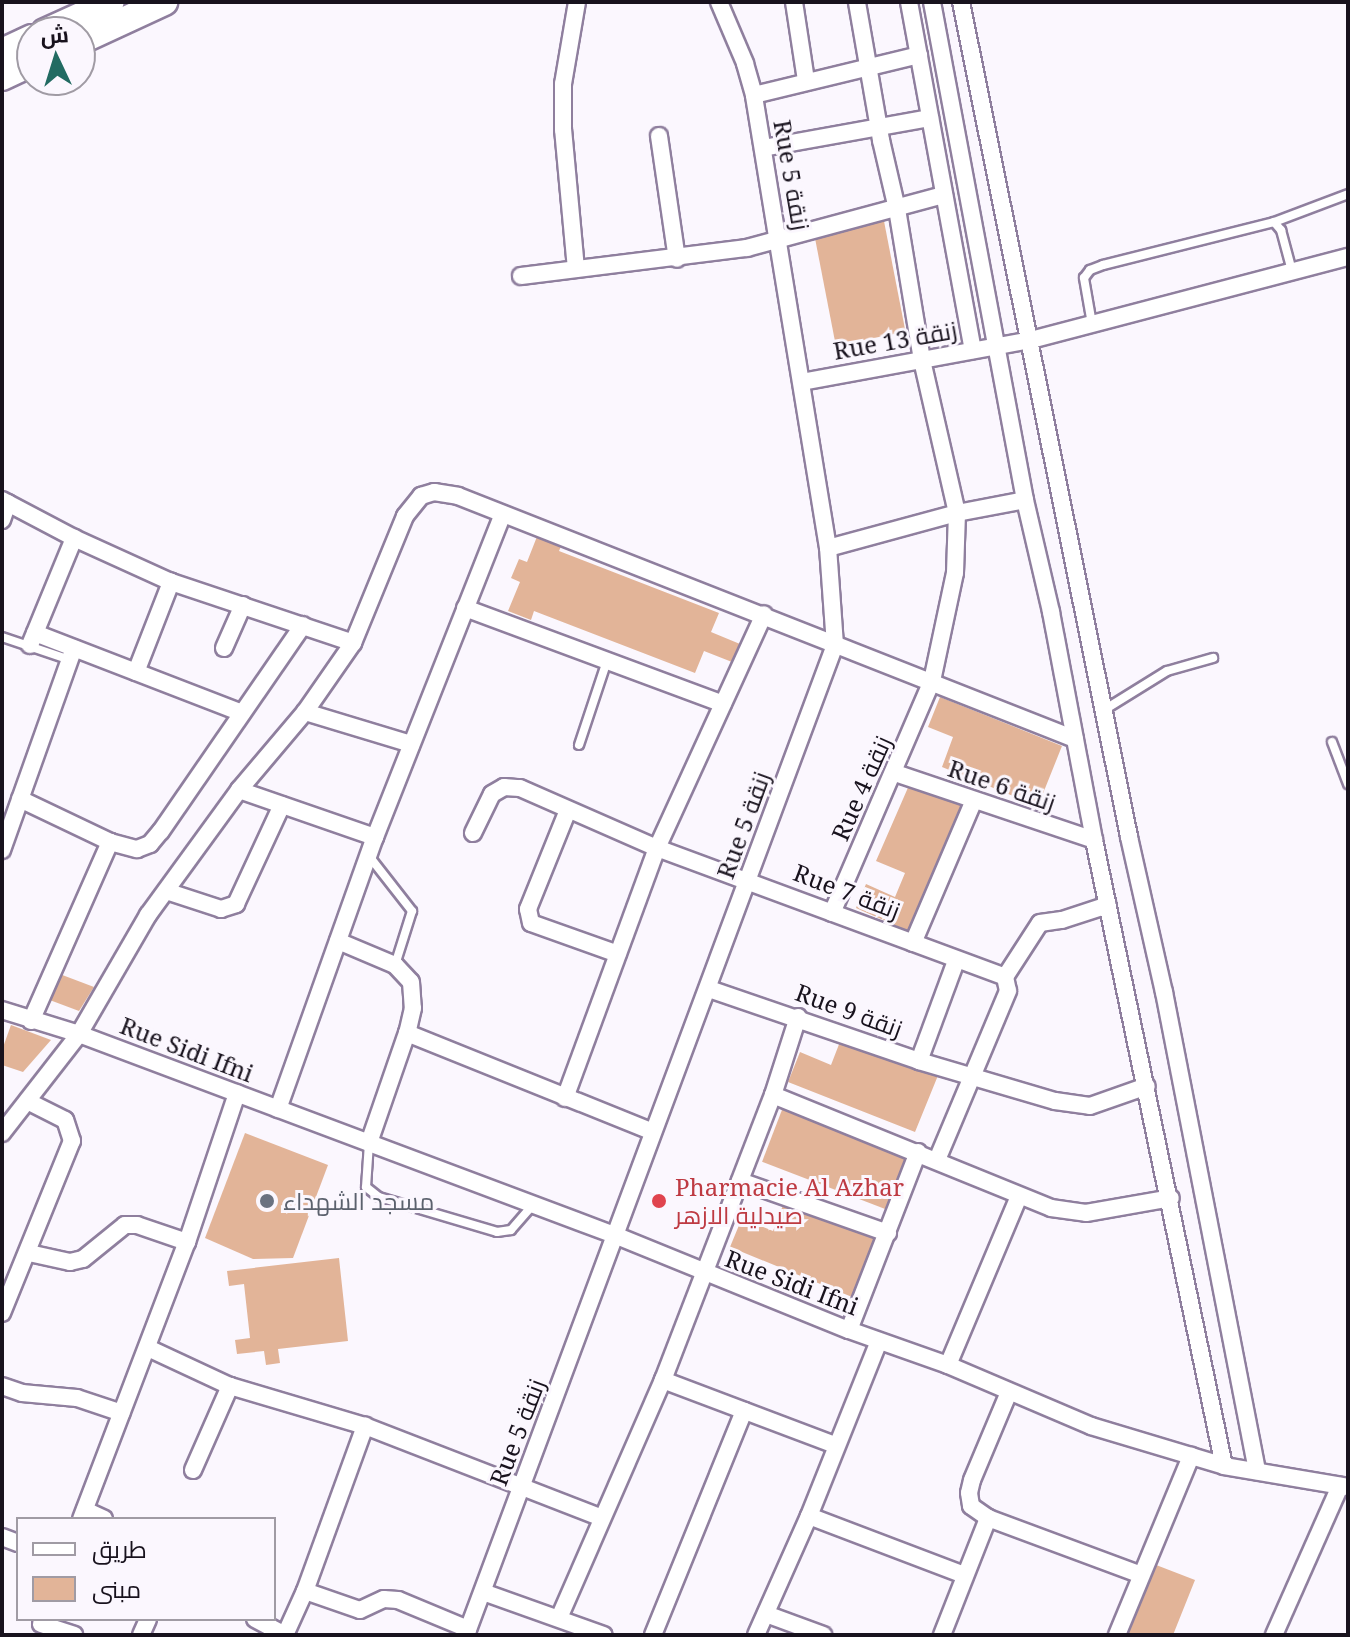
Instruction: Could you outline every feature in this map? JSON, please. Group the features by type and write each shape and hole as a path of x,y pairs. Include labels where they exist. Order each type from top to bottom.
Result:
{"main road":[{"path":"80,16 111,2"},
{"path":"96,34 164,2"}],"street":[{"path":"576,269 563,130 563,84 577,2"},
{"name":"Rue 5 زنقة","path":"467,1632 835,645 828,548 754,95 745,63 719,2"},
{"path":"794,2 806,80"},
{"name":"Rue 4 زنقة","path":"832,913 895,773 932,681 955,573 957,513 922,360 857,2"},
{"path":"909,2 973,350"},
{"path":"932,2 1025,500 1051,612 1094,840 1171,1198 1224,1466"},
{"path":"961,2 1103,711 1164,992 1257,1471"},
{"path":"754,95 919,55"},
{"path":"763,148 879,130 930,118"},
{"path":"659,136 677,259"},
{"path":"521,276 677,259 779,240 944,195"},
{"name":"Rue 13 زنقة","path":"802,382 1031,340 1348,257"},
{"path":"2,1133 15,1107 79,1034 166,891 239,790 305,712 353,643 405,516 421,496 445,492 764,614 1075,739"},
{"path":"828,548 957,513 1025,500"},
{"path":"2,520 5,502 74,538 171,582 353,643"},
{"path":"278,1109 368,855 503,514"},
{"path":"74,538 33,639 136,672 242,713"},
{"path":"136,672 171,582"},
{"path":"224,648 243,605"},
{"path":"465,608 723,704"},
{"path":"565,1098 657,848 764,614"},
{"path":"20,799 110,842 137,849 150,844 303,625"},
{"path":"2,850 72,654"},
{"path":"305,712 411,744"},
{"name":"Rue 6 زنقة","path":"895,773 973,802 1094,840"},
{"name":"Rue 7 زنقة","path":"473,833 492,794 504,787 520,788 657,848 748,879 913,943 1006,984"},
{"path":"239,790 375,837"},
{"path":"913,943 973,802"},
{"path":"166,891 221,909 236,904 282,805"},
{"path":"568,810 528,909 531,923 618,954"},
{"path":"31,1021 110,842"},
{"path":"937,1160 973,1077 1006,984 1040,923 1062,920 1108,905"},
{"path":"338,941 395,965 411,982 413,1008 407,1033 369,1143"},
{"path":"919,1061 956,961"},
{"name":"Rue 9 زنقة","path":"709,989 973,1077"},
{"name":"Rue Sidi Ifni","path":"2,1010 79,1034 617,1236 705,1274 948,1365 1091,1426 1224,1466 1344,1486"},
{"path":"559,1618 663,1380 773,1095 798,1017"},
{"path":"407,1033 653,1132"},
{"path":"973,1077 1075,1105 1102,1103 1147,1086"},
{"path":"83,1515 187,1242 237,1093"},
{"path":"773,1095 1051,1208 1086,1213 1171,1198"},
{"path":"2,1313 72,1141 65,1120 15,1107"},
{"path":"849,1330 918,1152"},
{"path":"740,1181 888,1233"},
{"path":"948,1365 1019,1196"},
{"path":"29,1253 70,1262 83,1259 125,1225 137,1225 187,1242"},
{"path":"756,1635 809,1516 879,1341"},
{"path":"148,1348 230,1386 365,1426 520,1489 602,1518"},
{"path":"663,1380 835,1445"},
{"path":"2,1386 22,1393 77,1398 122,1413"},
{"path":"193,1470 230,1386"},
{"path":"1009,1392 969,1493 971,1506 988,1518 1141,1575"},
{"path":"653,1635 744,1411"},
{"path":"259,1621 285,1635 305,1591 365,1426"},
{"path":"1117,1635 1191,1456"},
{"path":"1274,1635 1344,1486"},
{"path":"809,1516 964,1575"},
{"path":"942,1635 988,1518"},
{"path":"305,1591 360,1610 384,1599 398,1600 467,1632"},
{"path":"483,1592 604,1635"},
{"path":"766,1614 823,1635"},
{"path":"41,1626 74,1635"}],"lane":[{"path":"1092,324 1084,278 1090,270 1274,222 1348,194"},
{"path":"1274,222 1281,230 1292,271"},
{"path":"2,637 33,639"},
{"path":"1103,711 1167,671 1213,658"},
{"path":"579,745 607,661"},
{"path":"1332,742 1348,784"},
{"path":"368,855 412,911 395,965"},
{"path":"369,1143 366,1187 379,1197 497,1232 511,1230 533,1205"}],"building":[{"path":"883,216 906,332 836,345 813,230"},
{"path":"538,534 562,544 559,551 719,613 711,632 740,644 732,662 704,651 695,673 534,611 531,620 508,611 520,582 511,578 519,559 527,562"},
{"path":"940,697 1062,746 1038,806 942,767 953,737 928,727"},
{"path":"910,783 969,808 915,934 856,908 866,884 895,897 905,873 876,861"},
{"path":"57,973 94,987 79,1011 47,999"},
{"path":"11,1025 51,1040 23,1072 2,1065 2,1050"},
{"path":"843,1034 939,1073 915,1132 788,1082 800,1052 831,1065"},
{"path":"785,1102 912,1151 889,1210 762,1162"},
{"name":"مسجد الشهداء","path":"245,1133 328,1165 293,1258 253,1259 205,1238"},
{"path":"785,1200 881,1239 857,1299 730,1247 742,1218 773,1231"},
{"path":"339,1258 348,1341 278,1349 280,1363 266,1365 264,1351 237,1354 235,1340 250,1338 244,1284 229,1286 227,1271"},
{"path":"1151,1563 1195,1580 1173,1635 1123,1635"}],"place":[{"name":"مسجد الشهداء","path":"267,1201"},
{"name":"Pharmacie Al Azhar صيدلية الازهر","path":"659,1201"}]}
